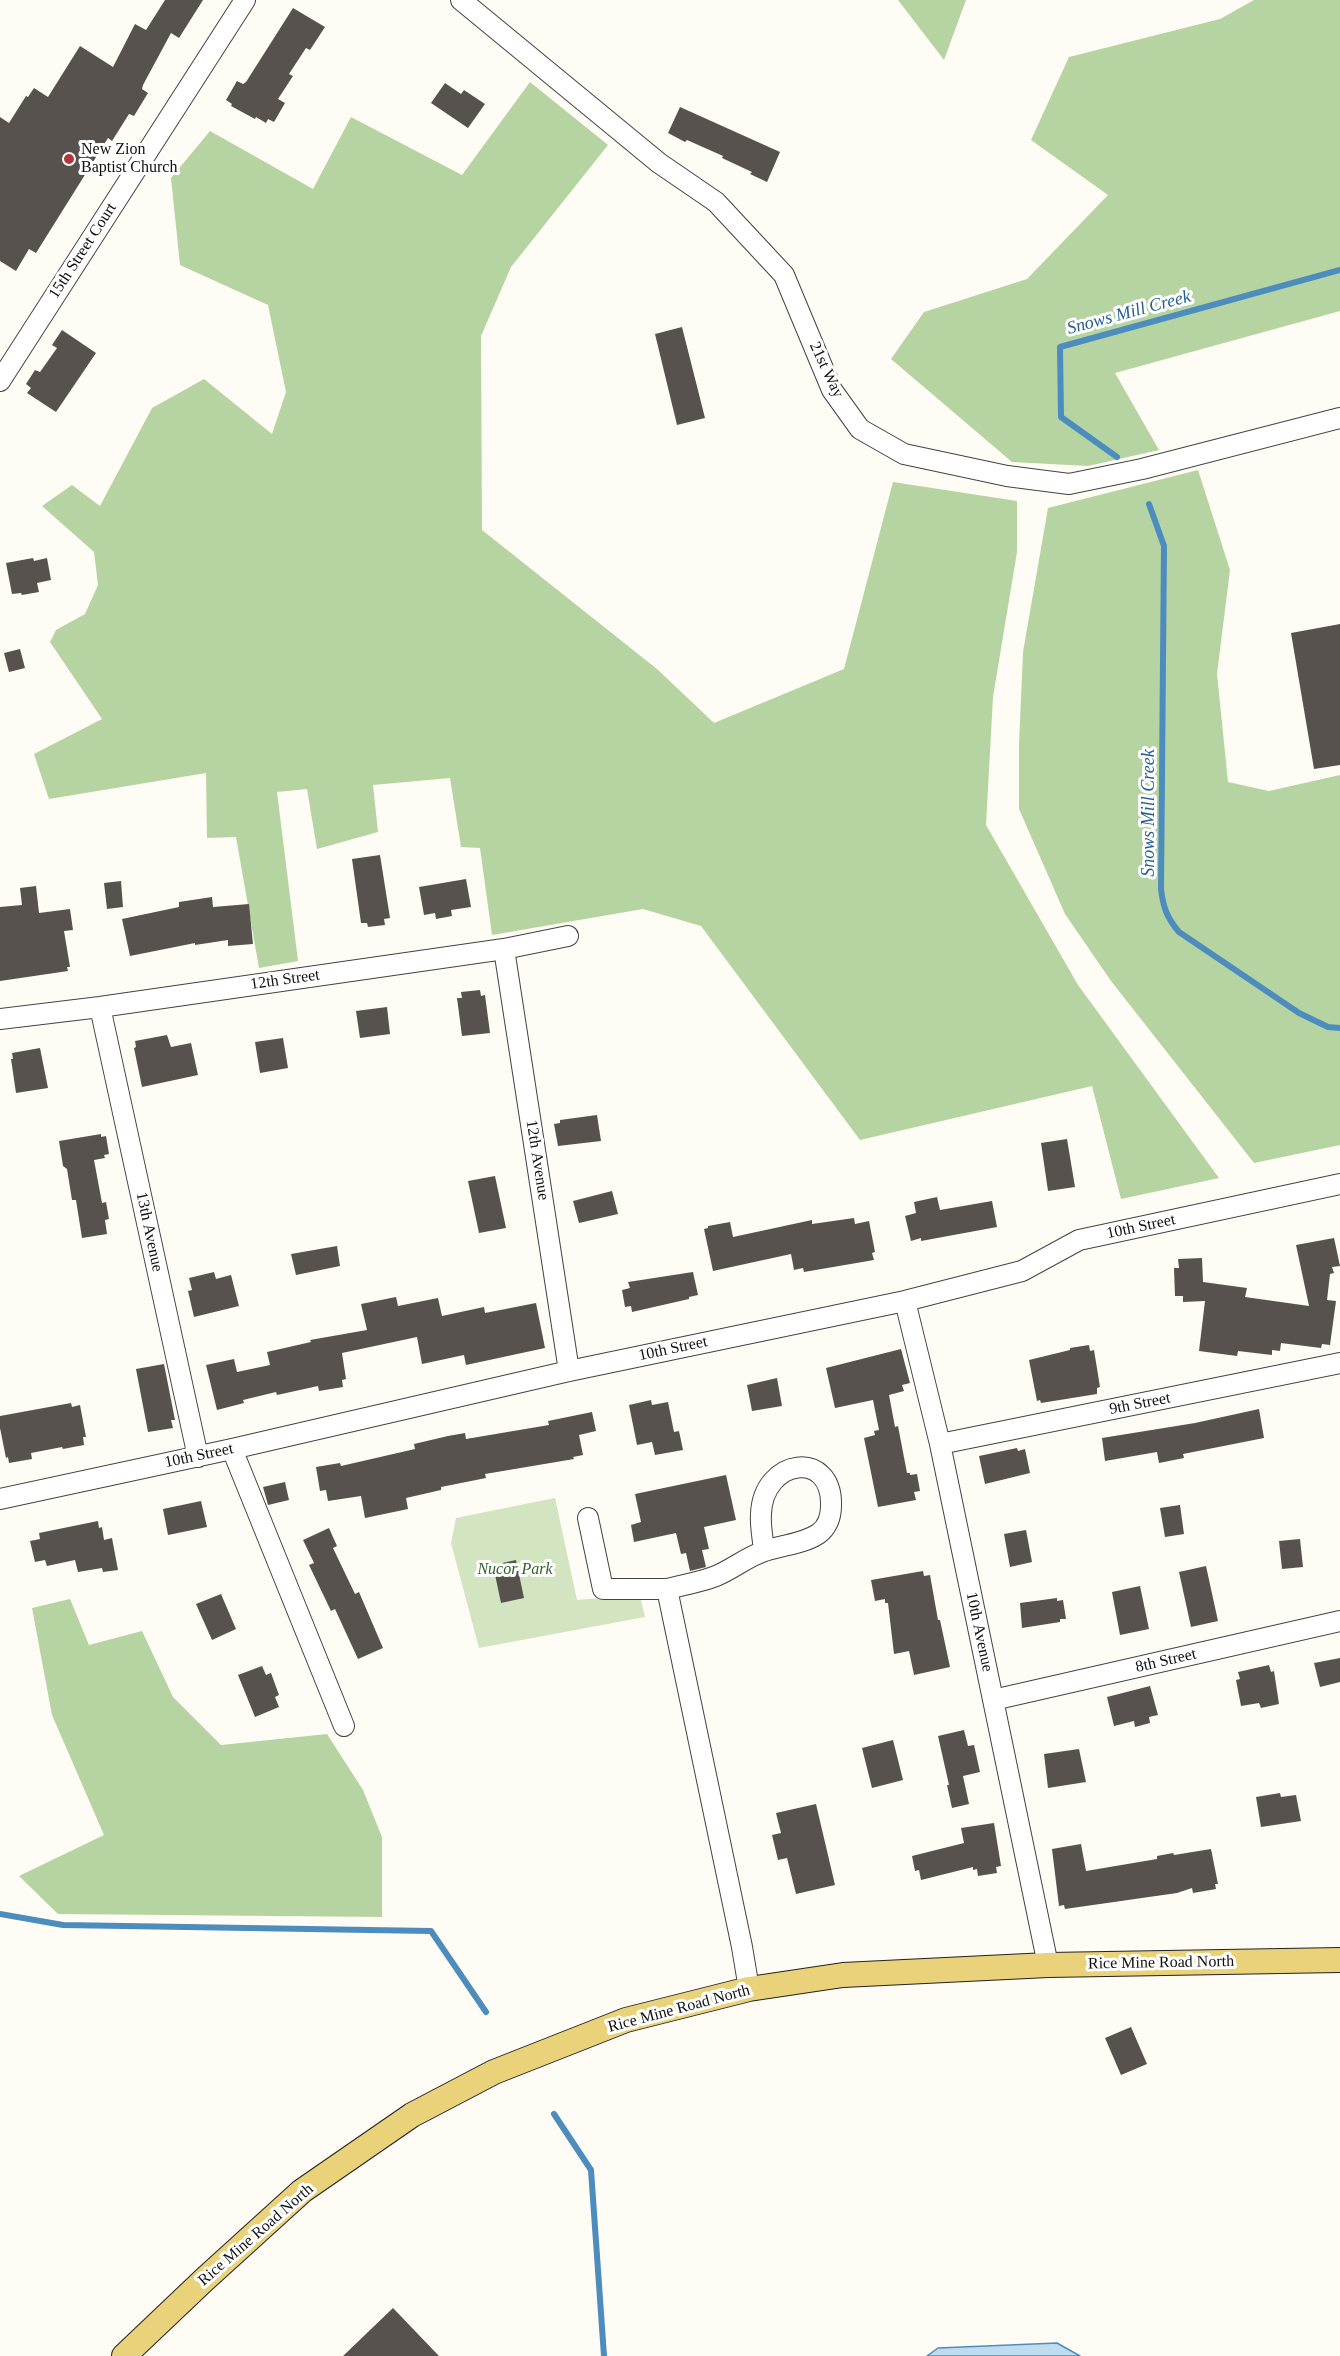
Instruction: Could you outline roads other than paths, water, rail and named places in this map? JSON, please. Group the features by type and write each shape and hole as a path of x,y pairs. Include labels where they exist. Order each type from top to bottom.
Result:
{"main road":[{"name":"Rice Mine Road North","path":"124,2356 302,2191 412,2115 494,2072 626,2020 749,1989 843,1975 1048,1965 1340,1960"}],"street":[{"name":"15th Street Court","path":"0,381 245,0"},
{"name":"21st Way","path":"461,0 659,163 716,202 784,275 832,390 860,429 904,454 1007,476 1069,484 1142,469 1340,418"},
{"name":"12th Street","path":"0,1019 100,1007 504,949 568,936"},
{"name":"12th Avenue","path":"504,949 569,1371"},
{"name":"13th Avenue","path":"100,1007 198,1457"},
{"name":"10th Street","path":"0,1499 198,1457 569,1371 905,1301 1022,1271 1079,1240 1340,1184"},
{"name":"10th Avenue","path":"905,1301 940,1444 1048,1965"},
{"name":"9th Street","path":"940,1444 1340,1363"},
{"path":"232,1449 344,1726"},
{"path":"588,1518 603,1589 667,1589 716,1576 764,1551 818,1534 831,1516 830,1489 824,1478 813,1470 803,1467 792,1468 773,1480 764,1500 761,1514 764,1551"},
{"path":"667,1589 749,1989"},
{"name":"8th Street","path":"993,1700 1340,1621"}],"water":[{"path":"1057,2343 1080,2356 927,2356 938,2348"}],"waterway":[{"name":"Snows Mill Creek","path":"1117,457 1061,417 1060,347 1340,270"},
{"name":"Snows Mill Creek","path":"1149,504 1164,546 1161,889 1166,912 1179,932 1299,1013 1328,1027 1340,1028"},
{"path":"0,1914 63,1925 431,1931 486,2012"},
{"path":"554,2114 591,2170 604,2356"}],"place":[{"name":"New Zion Baptist Church","path":"69,159"}],"park label":[{"name":"Nucor Park","path":"515,1570"}]}
